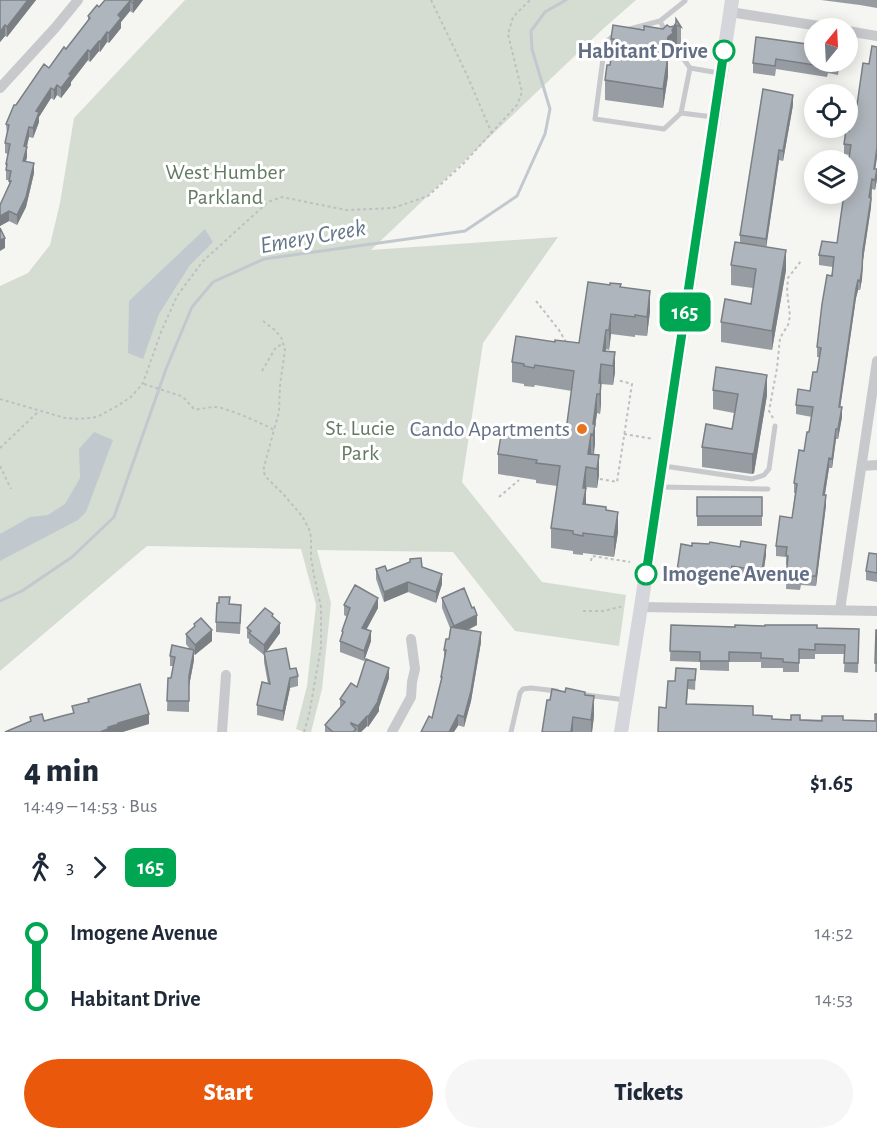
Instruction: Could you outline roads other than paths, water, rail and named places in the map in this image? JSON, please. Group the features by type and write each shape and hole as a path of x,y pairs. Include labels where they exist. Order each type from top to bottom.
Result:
{"main road":[{"path":"621,732 731,6"}],"street":[{"path":"0,88 78,0"},
{"path":"731,6 804,22"},
{"path":"858,33 877,36"},
{"path":"840,610 862,466 873,422 877,361"},
{"path":"862,466 877,465"},
{"path":"641,607 877,611"},
{"path":"392,732 411,698 414,669 411,639"},
{"path":"222,732 226,675"}],"lane":[{"path":"686,1 660,21 617,32 605,43 595,118 664,129 681,113 690,68"},
{"path":"660,21 671,42"},
{"path":"676,50 690,68 720,74"},
{"path":"681,113 714,117"},
{"path":"662,466 752,479 764,475 769,470 775,426"},
{"path":"659,487 768,489"},
{"path":"511,732 520,693 523,689 565,692"},
{"path":"576,694 627,700"}],"waterway":[{"name":"Emery Creek","path":"0,601 22,591 72,557 114,517 166,369 192,307 213,282 264,259 465,231 517,196 545,134 550,109 532,49 531,31 545,12 566,0"}],"place":[{"name":"Habitant Drive","path":"724,51"},
{"name":"Cando Apartments","path":"582,429"},
{"name":"Imogene Avenue","path":"646,574"}],"park label":[{"name":"West Humber Parkland","path":"225,184"},
{"name":"St. Lucie Park","path":"360,440"}]}
